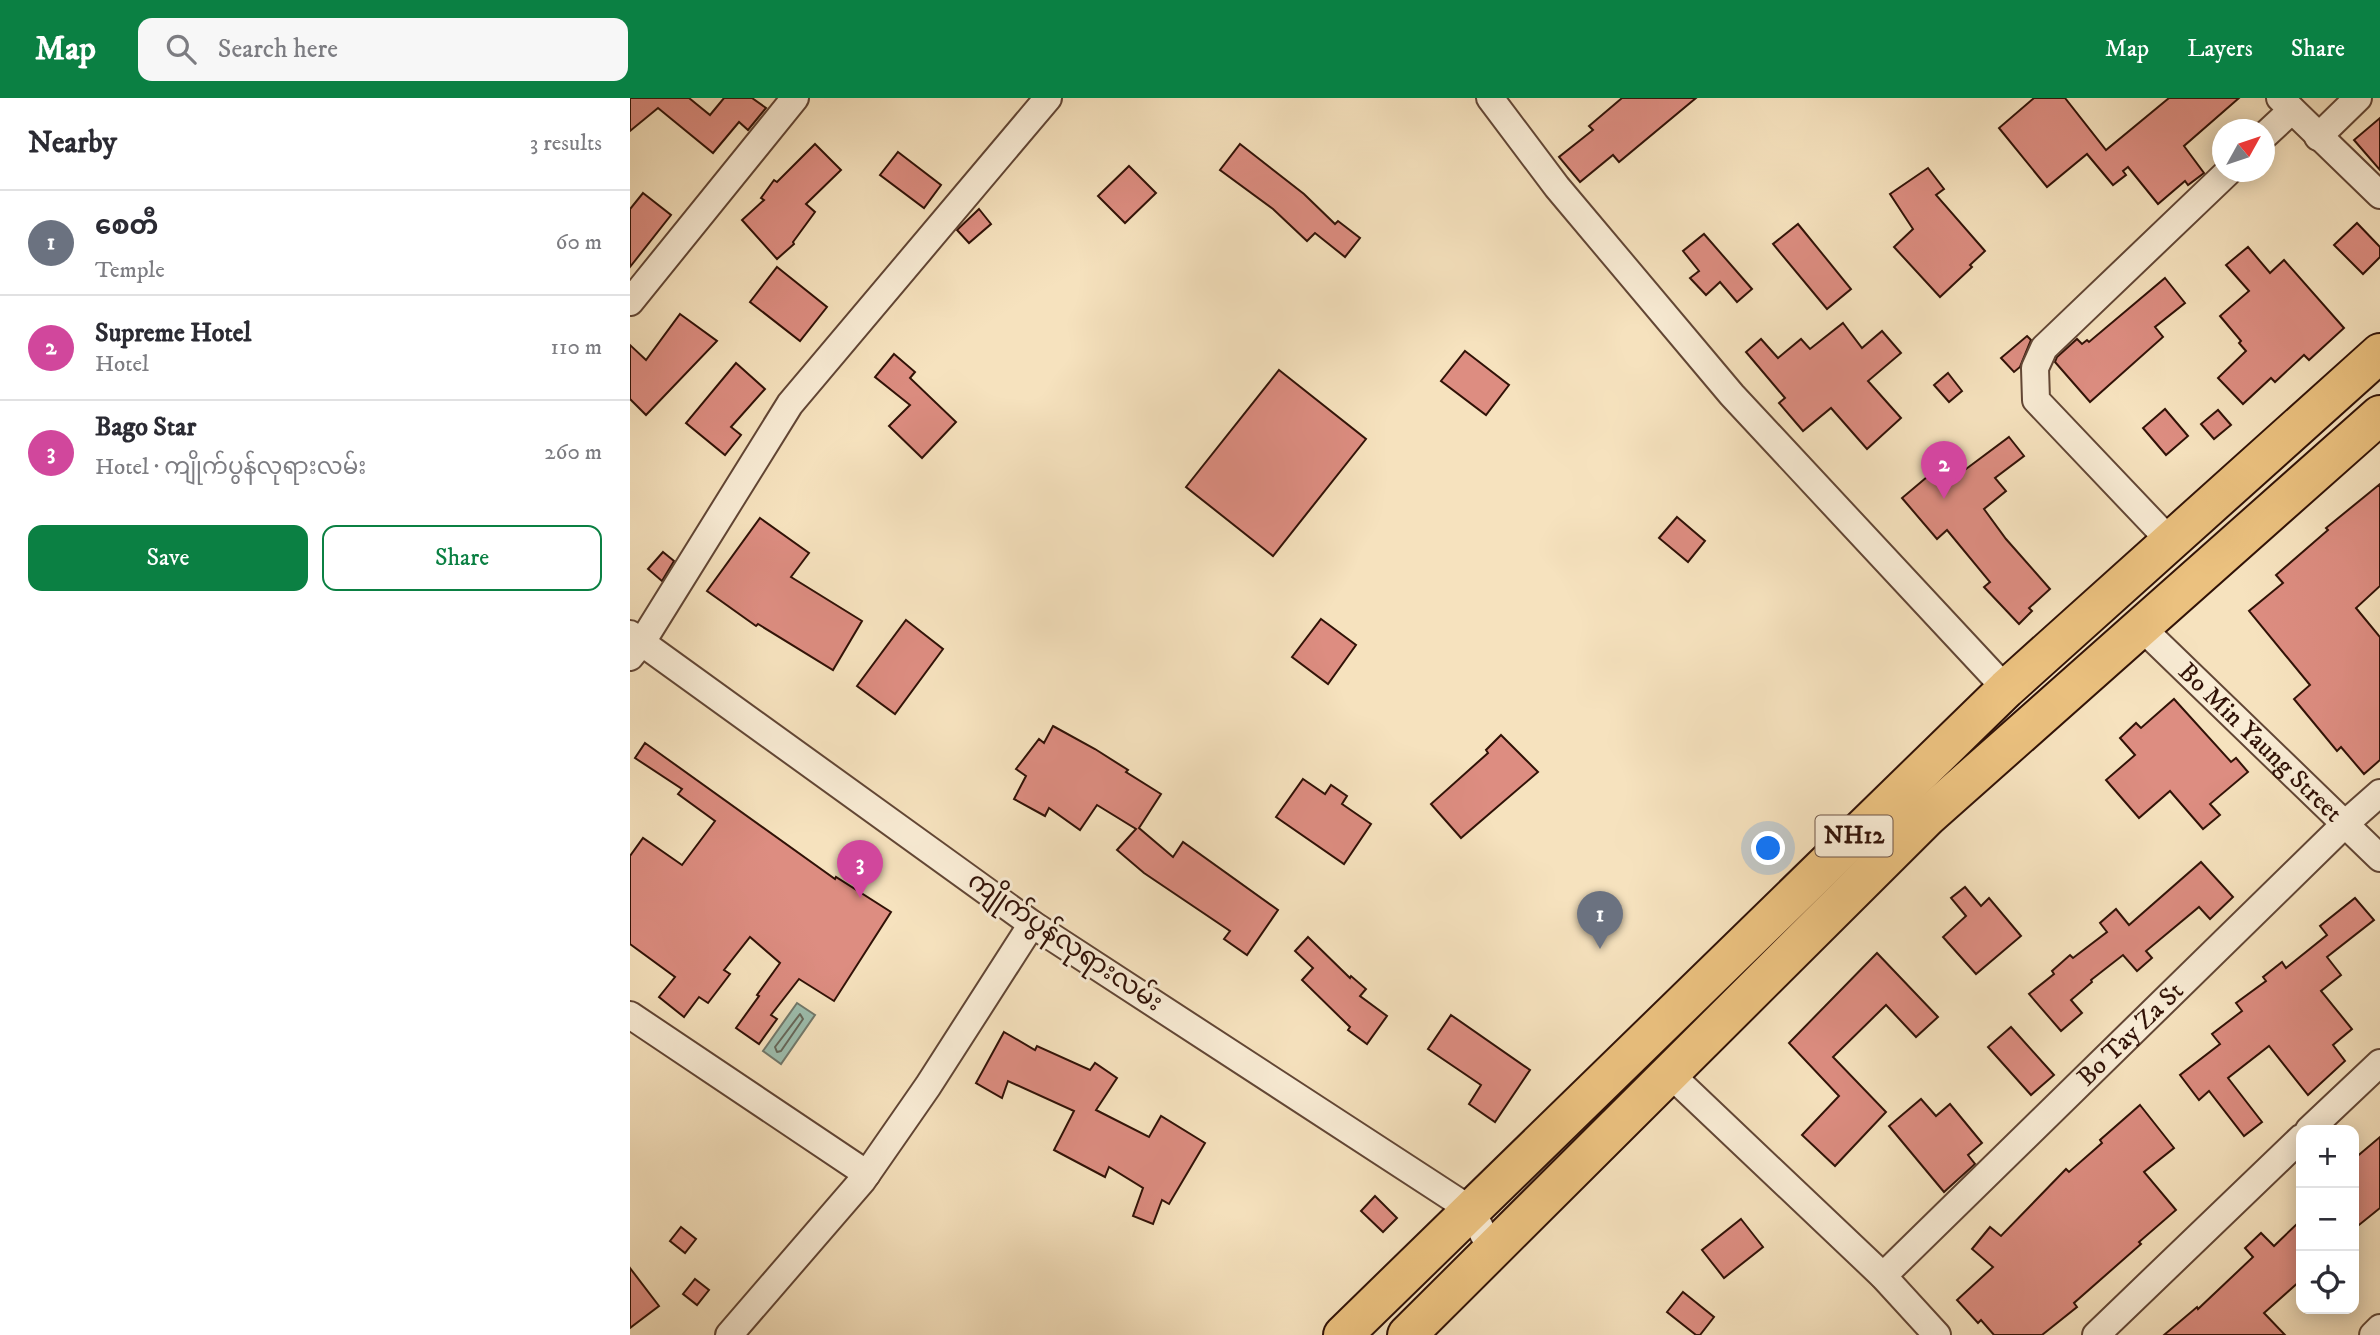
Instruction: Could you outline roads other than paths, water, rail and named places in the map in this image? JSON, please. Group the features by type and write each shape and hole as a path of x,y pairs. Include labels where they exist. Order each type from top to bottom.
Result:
{"highway":[{"name":"NH12","path":"1343,1335 2006,689 2380,353"},
{"name":"NH12","path":"1407,1335 1927,817 2380,415"}],"street":[{"path":"630,302 795,98"},
{"path":"634,644 790,404 1048,98"},
{"path":"1490,98 1557,187 1732,395 2006,689"},
{"path":"2318,137 2358,98"},
{"path":"2275,120 2286,104 2380,195"},
{"path":"2170,541 2036,400 2035,368 2044,348 2218,182"},
{"name":"Bo Min Yaung Street","path":"2141,627 2380,858"},
{"name":"ကျိုက်ပွန်လုရားလမ်း","path":"634,644 1032,924 1471,1210 1492,1251"},
{"name":"Bo Tay Za St","path":"1883,1276 2346,823 2380,793"},
{"path":"729,1335 867,1174 928,1086 1032,924"},
{"path":"630,1015 867,1174"},
{"path":"2314,1125 2380,1063"},
{"path":"1670,1074 1883,1276 1937,1335"},
{"path":"2096,1335 2296,1143"},
{"path":"2373,1335 2380,1328"}],"water":[{"path":"797,1003 815,1015 781,1064 763,1051"}],"place":[{"name":"Supreme Hotel","path":"1944,499"},
{"name":"Bago Star","path":"860,898"},
{"name":"စေတီ","path":"1600,949"}]}
